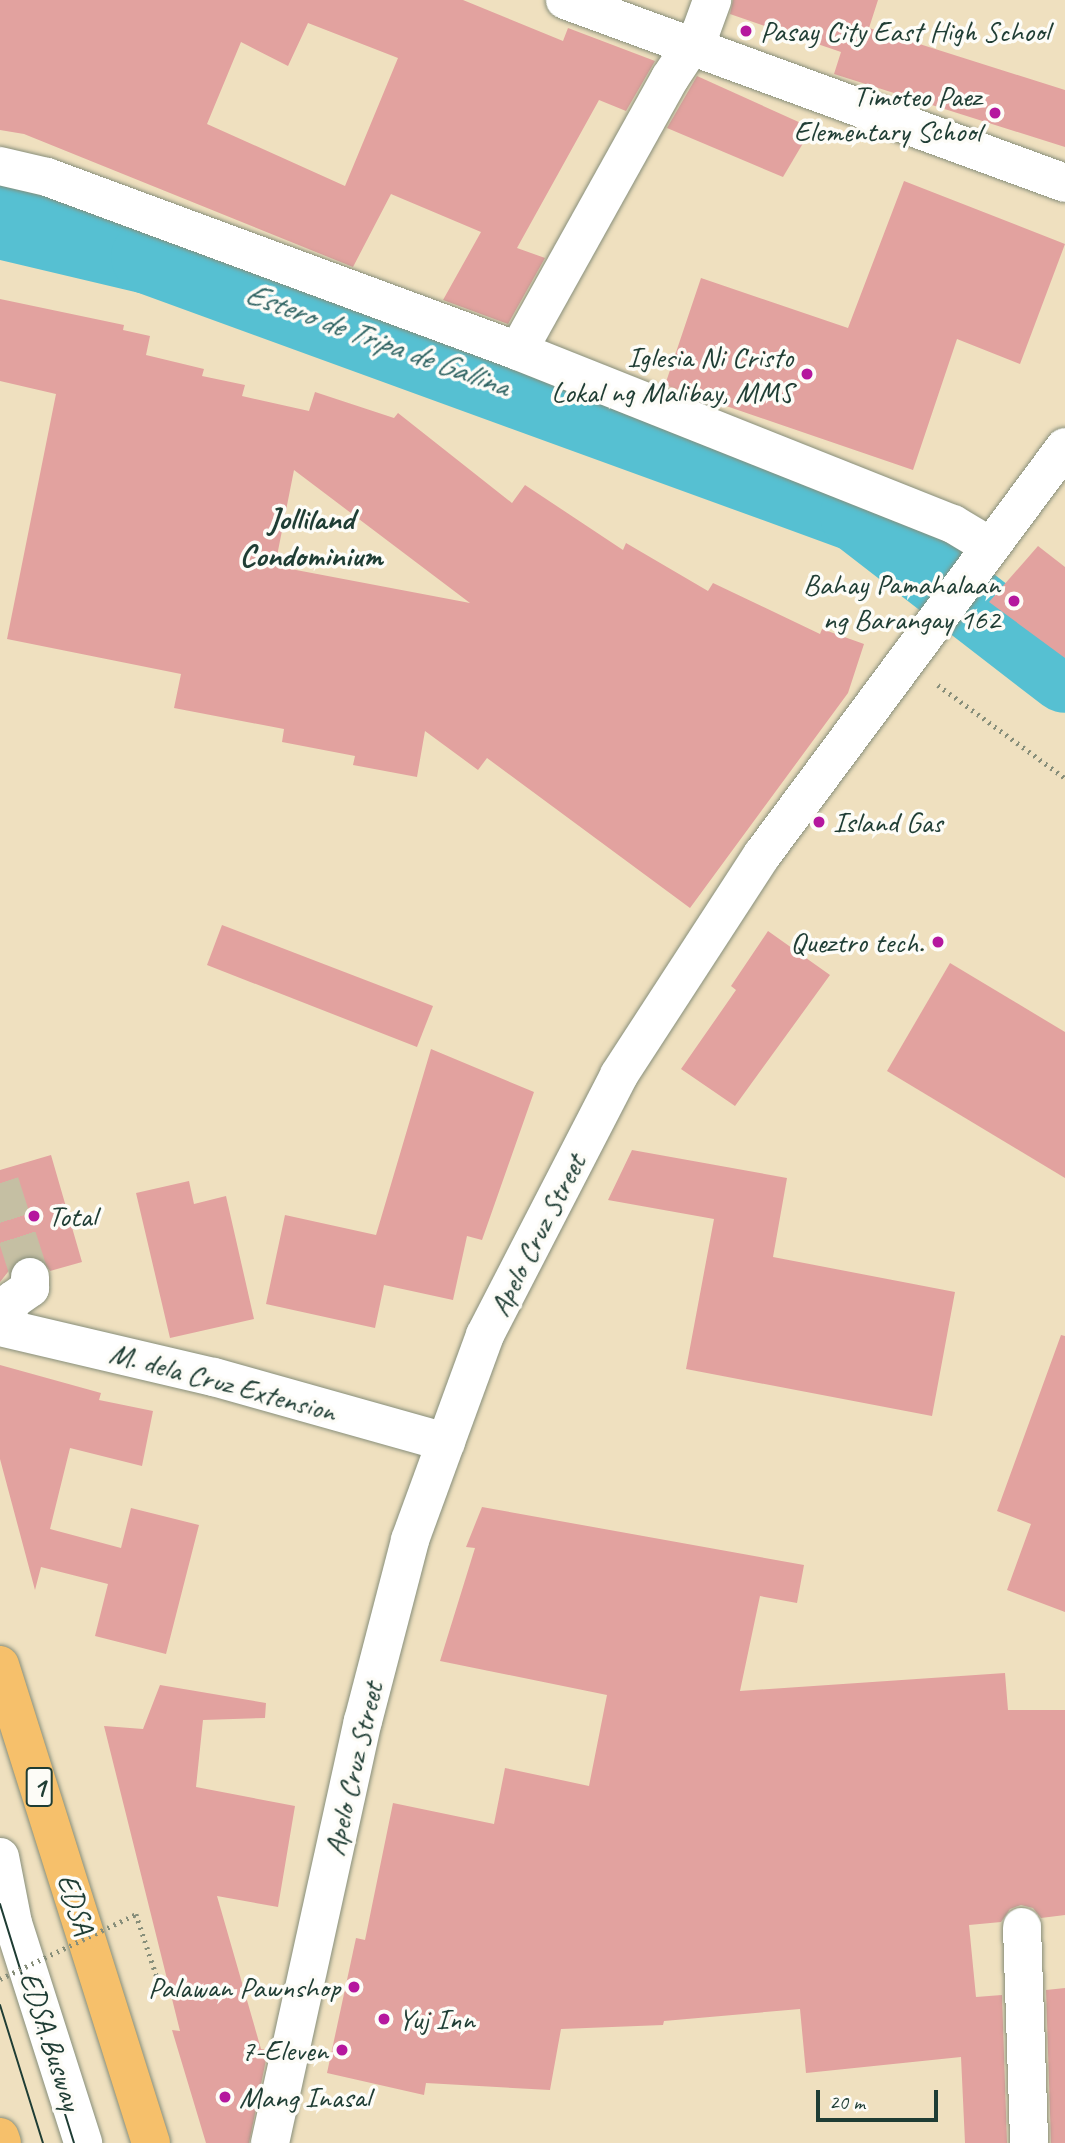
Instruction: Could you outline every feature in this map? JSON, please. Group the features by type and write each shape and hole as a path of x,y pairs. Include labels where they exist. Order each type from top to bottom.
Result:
{"highway":[{"name":"EDSA","path":"0,1665 151,2143"},
{"path":"0,2137 2,2143"}],"street":[{"path":"565,0 691,49 1065,183"},
{"path":"518,351 670,78 691,49 712,0"},
{"path":"0,166 47,177 518,351 953,524 979,559"},
{"name":"Apelo Cruz Street","path":"270,2143 363,1721 410,1540 485,1335 619,1075 762,855 907,655 1065,447"},
{"path":"0,1327 13,1300 30,1288 30,1277"},
{"name":"M. dela Cruz Extension","path":"0,1327 214,1377 446,1442"},
{"name":"EDSA Busway","path":"0,1857 13,1923 83,2143"},
{"path":"1022,1927 1029,2143"}],"path":[{"path":"907,655 1065,778"},
{"path":"0,1979 136,1914 161,1989"}],"building":[{"path":"0,0 463,0 563,41 568,28 655,61 626,111 599,100 517,248 545,258 508,324 443,300 481,232 391,194 353,267 24,134 0,130","holes":["308,23 398,58 345,186 207,124 241,42 288,66"]},
{"path":"733,0 878,0 869,28 1065,90 1065,147 834,74 841,52 730,14"},
{"path":"697,76 812,128 783,177 667,128"},
{"path":"904,181 1065,244 1020,364 957,339 913,470 665,385 701,278 848,328"},
{"path":"0,299 124,325 123,330 150,336 146,355 204,369 202,376 245,385 242,396 309,411 315,392 394,418 398,413 512,503 525,485 623,550 626,543 708,591 713,583 820,634 822,629 864,644 848,693 690,908 487,758 478,770 425,731 417,777 353,765 355,756 282,742 284,729 174,708 181,674 7,639 56,394 0,381","holes":["294,470 470,603 275,566"]},
{"path":"1038,546 1065,567 1065,658 989,602"},
{"path":"222,925 433,1006 417,1047 207,965"},
{"path":"768,931 830,975 735,1106 681,1069 736,990 731,986"},
{"path":"950,963 1065,1032 1065,1178 887,1071"},
{"path":"431,1049 534,1092 482,1240 467,1236 453,1300 384,1285 375,1328 266,1304 285,1215 376,1235"},
{"path":"632,1150 787,1178 773,1257 955,1292 932,1416 686,1369 714,1219 608,1200"},
{"name":"Total","path":"51,1155 82,1262 50,1271 41,1258 29,1255 19,1258 0,1282 0,1170"},
{"path":"189,1181 194,1204 226,1196 254,1319 170,1338 136,1193"},
{"path":"1061,1335 1065,1336 1065,1612 1007,1590 1031,1524 997,1511"},
{"path":"0,1365 101,1393 99,1400 153,1411 142,1466 70,1448 50,1529 121,1548 131,1508 199,1525 166,1654 95,1636 108,1584 41,1567 35,1590 0,1459"},
{"path":"482,1507 804,1565 797,1603 760,1596 740,1691 1005,1673 1008,1710 1065,1710 1065,1915 1041,1918 1033,1908 1021,1905 1010,1909 1001,1922 969,1925 976,1997 1002,1995 1007,2143 965,2143 961,2057 806,2073 800,2009 664,2021 663,2025 561,2029 550,2090 426,2083 424,2095 327,2073 356,1938 365,1940 393,1803 494,1824 505,1768 589,1786 607,1695 440,1661 475,1548 466,1547"},
{"path":"160,1685 266,1703 265,1718 203,1720 196,1787 295,1806 278,1907 217,1896 261,2049 268,2050 249,2143 206,2143 172,2030 180,2031 104,1726 143,1729"},
{"path":"1065,1988 1065,2143 1051,2143 1046,1990"}],"waterway":[{"name":"Estero de Tripa de Gallina","path":"0,222 148,257 857,515 1065,676"}],"tunnel":[{"path":"0,1183 30,1277"}],"tram line":[{"path":"0,1904 74,2143"},
{"path":"0,2005 43,2143"}],"place":[{"name":"Pasay City East High School","path":"746,31"},
{"name":"Timoteo Paez Elementary School","path":"995,113"},
{"name":"Iglesia Ni Cristo Lokal ng Malibay, MMS","path":"807,374"},
{"name":"Bahay Pamahalaan ng Barangay 162","path":"1014,601"},
{"name":"Island Gas","path":"819,822"},
{"name":"Queztro tech.","path":"938,942"},
{"name":"Total","path":"34,1216"},
{"name":"Palawan Pawnshop","path":"354,1987"},
{"name":"Yuj Inn","path":"384,2019"},
{"name":"7-Eleven","path":"342,2050"},
{"name":"Mang Inasal","path":"225,2097"}],"district":[{"name":"Jolliland Condominium","path":"311,538"}]}
